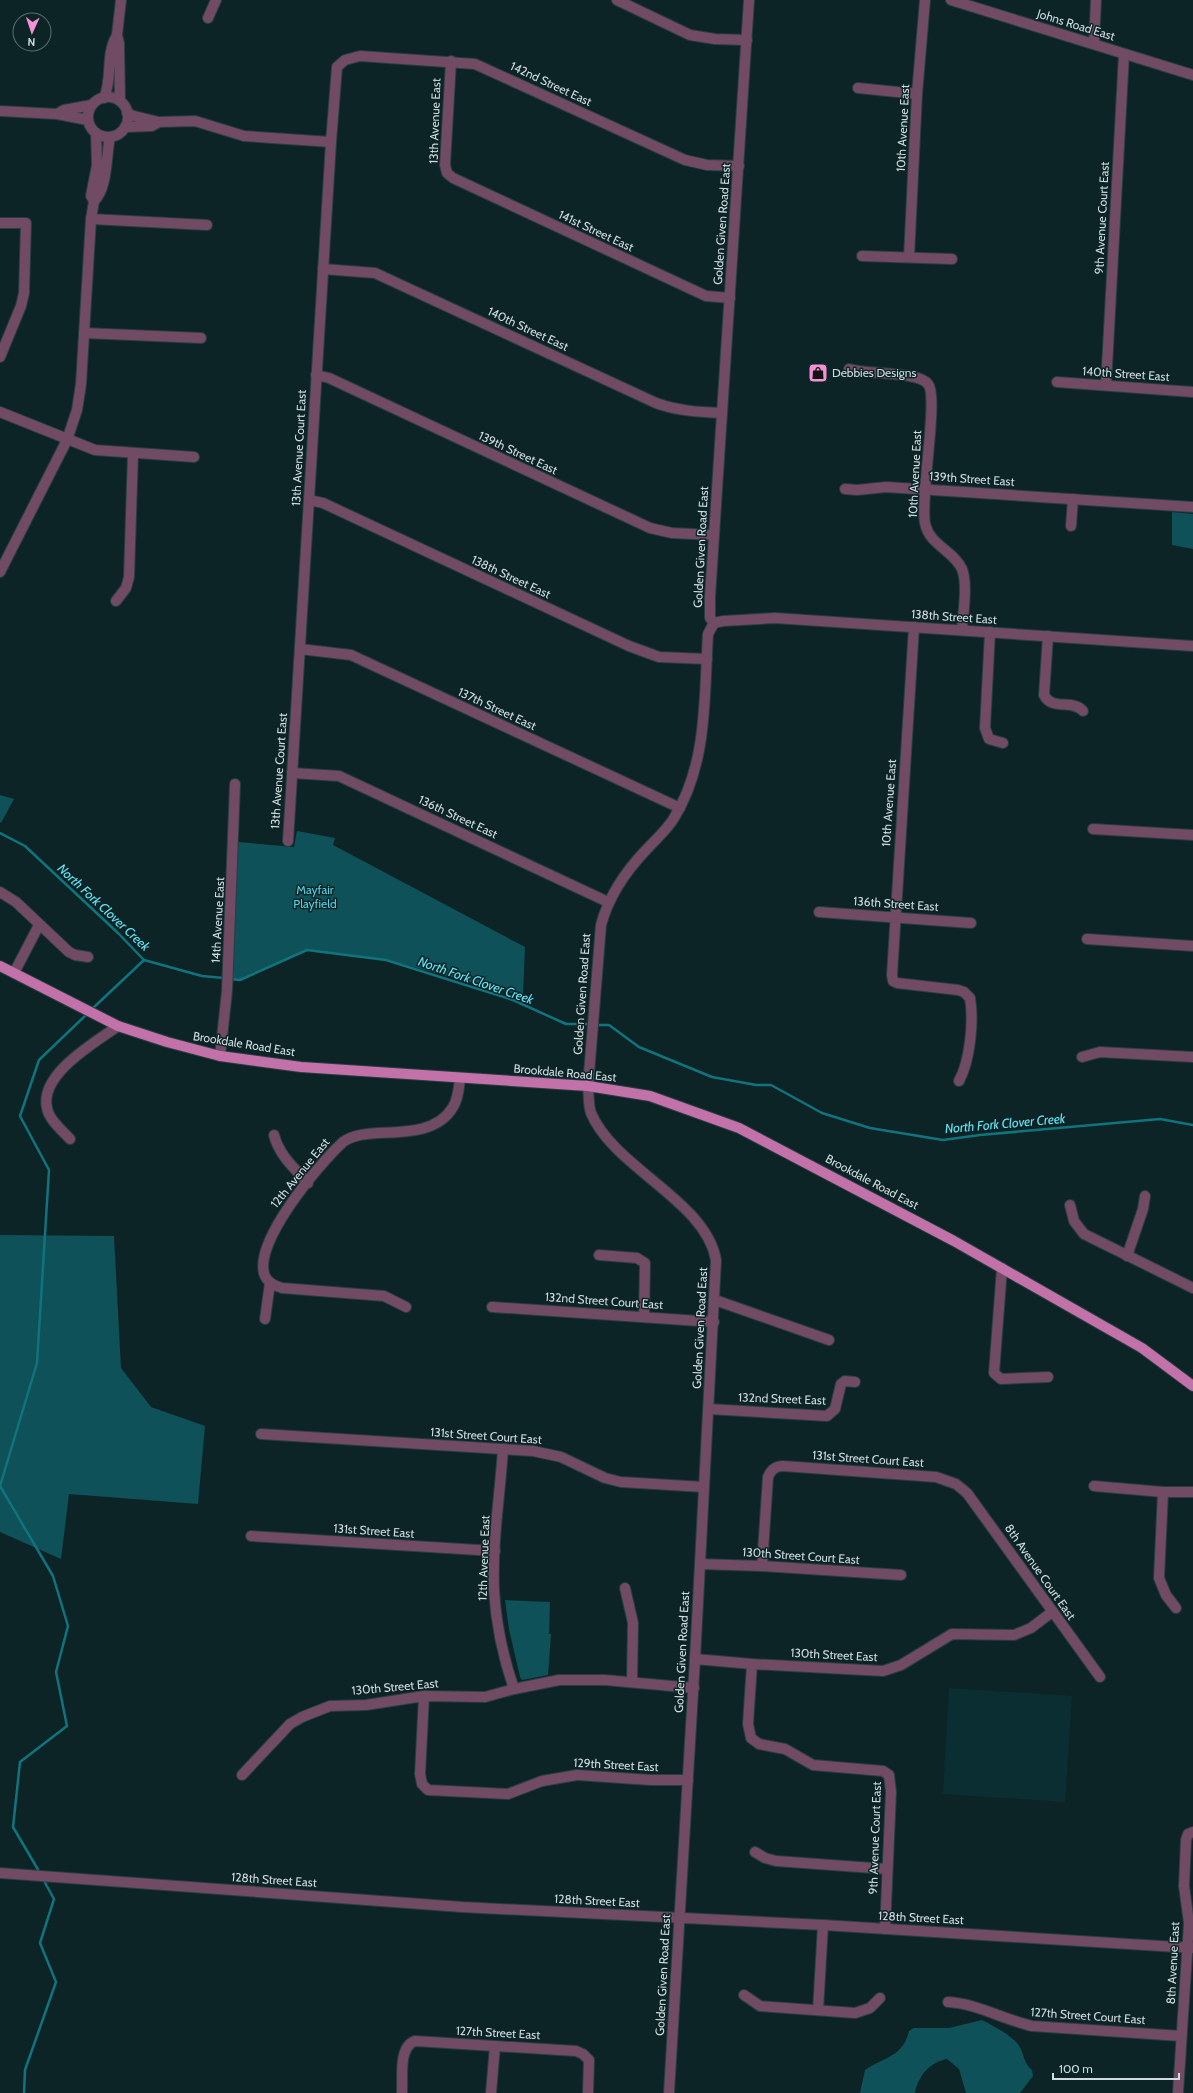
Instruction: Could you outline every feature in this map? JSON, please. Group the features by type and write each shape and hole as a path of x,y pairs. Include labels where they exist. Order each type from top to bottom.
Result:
{"main road":[{"name":"Brookdale Road East","path":"0,966 118,1026 167,1042 220,1056 301,1067 588,1086 650,1096 739,1128 928,1226 1142,1348 1193,1386"}],"street":[{"path":"104,98 110,80 111,49 117,35 121,0"},
{"path":"208,18 216,0"},
{"path":"616,0 690,35 715,39 747,40"},
{"name":"Golden Given Road East","path":"669,2093 694,1688 716,1260 713,1245 705,1231 603,1133 591,1112 588,1086 599,935 608,902 630,868 674,819 694,775 700,754 708,634 714,623 710,618 710,598 749,0"},
{"name":"10th Avenue East","path":"909,257 917,94 925,0"},
{"name":"Johns Road East","path":"951,0 1193,75"},
{"path":"1094,44 1096,0"},
{"path":"117,35 119,43 120,101 127,113 159,122 195,121 244,136 331,142"},
{"name":"9th Avenue Court East","path":"1106,385 1124,54"},
{"name":"142nd Street East","path":"345,60 360,56 471,63 685,160 707,165 739,166"},
{"name":"13th Avenue Court East","path":"288,841 336,73 337,67 345,60"},
{"name":"13th Avenue East","path":"451,61 445,165 447,173 453,178"},
{"path":"858,88 917,94"},
{"path":"57,114 64,110 92,105 104,98 114,98 120,101"},
{"path":"92,105 88,120 96,133 97,165 91,196 94,201"},
{"path":"0,111 57,114 88,120"},
{"path":"96,133 110,137 118,134 125,127 127,113"},
{"path":"125,127 152,126 159,122"},
{"path":"0,572 67,440 80,396 91,219 94,201 98,197 104,180 106,155 110,137"},
{"name":"141st Street East","path":"453,178 706,296 730,298"},
{"path":"91,219 207,225"},
{"path":"0,222 26,223 24,294 21,306 0,357"},
{"path":"862,256 952,259"},
{"name":"140th Street East","path":"323,269 375,273 656,403 671,409 722,413"},
{"path":"84,333 201,338"},
{"name":"10th Avenue East","path":"849,369 864,373 913,376 928,383 932,393 924,489 924,513 928,532 936,543 958,564 963,575 962,630"},
{"name":"139th Street East","path":"316,375 329,378 650,528 672,533 714,534"},
{"name":"140th Street East","path":"1057,382 1193,392"},
{"path":"0,412 95,450 194,457"},
{"path":"116,601 126,588 129,577 133,453"},
{"name":"139th Street East","path":"845,489 857,490 886,487 1193,507"},
{"path":"1071,526 1072,499"},
{"name":"138th Street East","path":"309,500 323,503 629,646 659,657 707,659"},
{"name":"138th Street East","path":"714,623 723,621 775,618 1193,646"},
{"name":"10th Avenue East","path":"914,627 894,917 892,967 893,980 902,984 964,992 970,998 966,1066 958,1081"},
{"path":"990,632 985,728 989,739 1003,743"},
{"path":"1048,636 1044,695 1047,700 1054,704 1075,706 1083,711"},
{"name":"137th Street East","path":"300,649 351,655 680,808"},
{"name":"136th Street East","path":"292,773 339,776 608,902"},
{"name":"14th Avenue East","path":"220,1056 227,991 235,784"},
{"path":"1093,829 1193,835"},
{"path":"0,892 16,902 69,952 75,955 88,957"},
{"name":"136th Street East","path":"818,912 971,923"},
{"path":"14,974 39,925"},
{"path":"1087,939 1193,946"},
{"path":"70,1139 48,1113 46,1098 51,1084 56,1076 71,1061 118,1026"},
{"path":"1082,1057 1100,1052 1193,1057"},
{"name":"12th Avenue East","path":"265,1319 270,1283 264,1270 265,1257 273,1231 281,1216 336,1149 348,1138 364,1134 414,1131 436,1123 453,1106 460,1078"},
{"path":"274,1135 277,1147 283,1156 308,1183"},
{"path":"1127,1256 1145,1196"},
{"path":"1070,1205 1074,1221 1084,1234 1193,1288"},
{"path":"599,1256 637,1258 645,1263 644,1317"},
{"path":"1002,1268 994,1373 1001,1379 1048,1377"},
{"path":"270,1283 282,1288 296,1290 384,1296 406,1307"},
{"path":"715,1300 830,1340"},
{"name":"132nd Street Court East","path":"492,1307 714,1322"},
{"name":"132nd Street East","path":"709,1410 827,1416 835,1409 841,1384 845,1381 855,1382"},
{"name":"131st Street Court East","path":"261,1434 503,1449 555,1455 605,1478 621,1482 704,1487"},
{"name":"12th Avenue East","path":"503,1449 495,1551 494,1589 499,1630 514,1689"},
{"name":"131st Street Court East","path":"762,1566 767,1483 770,1473 776,1467 783,1466 925,1475 956,1484"},
{"name":"8th Avenue Court East","path":"956,1484 967,1493 1043,1596 1052,1612 1100,1677"},
{"path":"1094,1486 1164,1492 1193,1492"},
{"path":"1164,1492 1159,1578 1166,1595 1176,1608"},
{"name":"131st Street East","path":"251,1536 495,1551"},
{"name":"130th Street Court East","path":"700,1564 762,1566 901,1575"},
{"path":"625,1588 633,1623 632,1682"},
{"name":"130th Street East","path":"695,1659 752,1664 883,1671 901,1665 952,1634 1014,1634 1031,1628 1052,1612"},
{"name":"9th Avenue Court East","path":"752,1664 748,1724 751,1738 759,1744 785,1749 814,1765 822,1767 887,1772 890,1780 891,1792 885,1929"},
{"name":"130th Street East","path":"242,1775 280,1733 302,1717 330,1706 366,1705 424,1696 485,1697 514,1689 559,1680 632,1682 694,1688"},
{"name":"129th Street East","path":"424,1696 420,1774 426,1789 480,1794 508,1794 542,1781 577,1774 651,1780 688,1780"},
{"name":"8th Avenue East","path":"1178,2093 1181,2036 1190,1947 1184,1886 1186,1840 1191,1833"},
{"path":"755,1852 765,1858 776,1861 887,1869"},
{"name":"128th Street East","path":"0,1873 462,1907 822,1925 1190,1947"},
{"path":"818,2010 822,1925"},
{"path":"744,1995 760,2006 855,2013 870,2008 880,1998"},
{"name":"127th Street Court East","path":"948,2002 960,2002 1013,2022 1032,2026 1181,2036"},
{"name":"127th Street East","path":"402,2093 404,2054 408,2046 415,2041 576,2051 586,2057 590,2063 588,2093"},
{"path":"491,2093 494,2046"}],"shaded area":[{"path":"949,1688 1072,1696 1065,1802 943,1794"}],"green space":[{"path":"1172,512 1193,514 1193,549 1172,545"},
{"path":"0,795 14,799 1,823 0,822"},
{"name":"Mayfair Playfield","path":"297,831 335,838 333,845 525,947 523,996 386,960 307,950 240,980 231,979 238,842 294,847"},
{"path":"0,1235 114,1236 121,1368 151,1407 205,1426 198,1504 69,1494 61,1559 0,1532"},
{"path":"505,1600 550,1602 549,1634 551,1634 548,1675 522,1680 520,1677 509,1629"},
{"path":"982,2020 996,2027 1017,2043 1027,2064 1032,2070 1033,2076 1020,2093 966,2093 959,2069 947,2059 935,2063 926,2071 919,2081 915,2093 860,2093 865,2070 897,2051 906,2040 909,2031 914,2028 949,2028"}],"waterway":[{"name":"North Fork Clover Creek","path":"0,833 25,846 118,933 144,960 202,976 224,978"},
{"name":"North Fork Clover Creek","path":"229,979 240,980 307,950 386,960 513,1000 566,1024 590,1024"},
{"path":"92,1009 144,960"},
{"path":"40,1873 13,1827 20,1762 67,1726 56,1672 68,1626 53,1576 0,1486 37,1363 49,1170 20,1116 39,1060 87,1014"},
{"name":"North Fork Clover Creek","path":"595,1025 609,1025 639,1047 712,1077 756,1085 771,1085 822,1113 870,1128 943,1140 980,1135 1160,1119 1193,1125"},
{"path":"24,2093 25,2070 56,1982 40,1943 54,1899 43,1879"}],"place":[{"name":"Debbies Designs","path":"818,373"}]}
